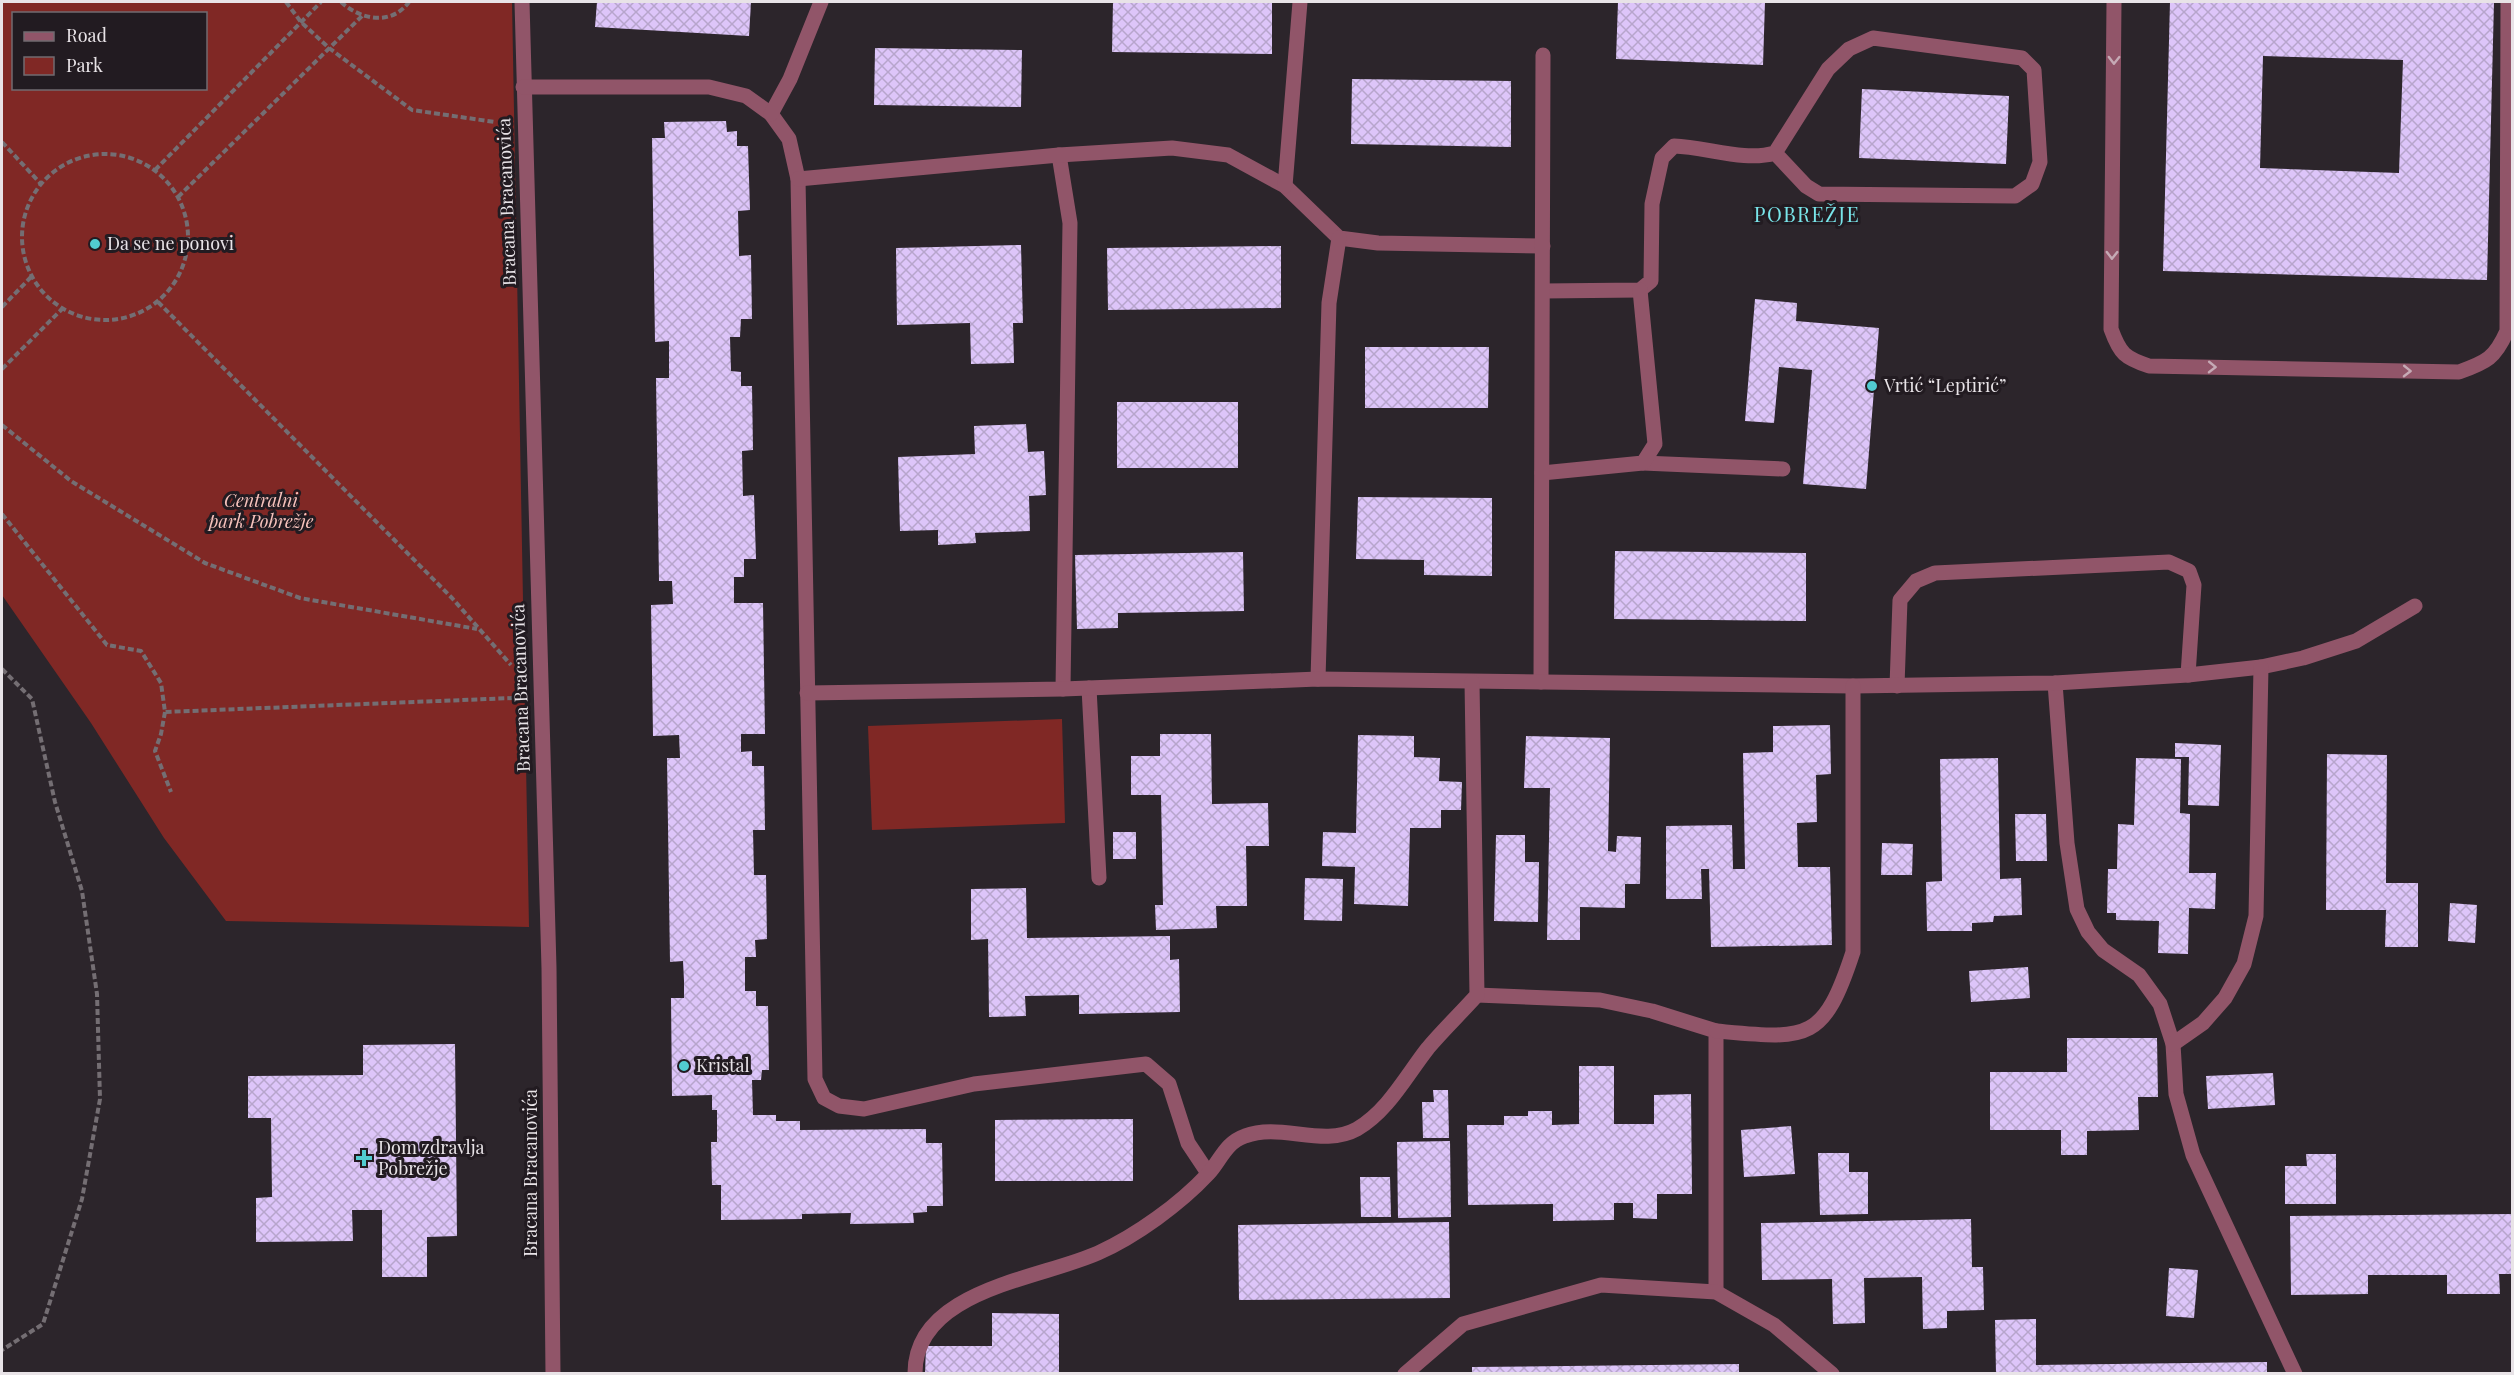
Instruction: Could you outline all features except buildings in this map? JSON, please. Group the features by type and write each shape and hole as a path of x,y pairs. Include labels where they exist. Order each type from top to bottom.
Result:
{"street":[{"name":"Bracana Bracanovića","path":"522,2 549,968 552,1374"},
{"path":"771,114 790,79 821,2"},
{"path":"1285,186 1300,2"},
{"path":"2114,2 2111,329 2117,346 2128,360 2149,366 2459,372 2484,363 2498,350 2507,331 2508,2"},
{"path":"1543,291 1640,290 1651,281 1652,204 1662,158 1674,146 1696,146 1761,157 1775,153 1828,69 1849,49 1873,38 2022,58 2034,70 2040,162 2032,184 2015,196 1819,194 1806,186 1775,153"},
{"path":"1540,682 1543,55"},
{"path":"523,87 709,87 746,96 771,114 789,139 798,179 815,1079 824,1098 839,1106 864,1109 974,1083 1146,1064 1169,1084 1188,1143 1208,1173"},
{"path":"798,179 1059,155 1172,148 1228,154 1285,186 1339,238 1378,243 1543,246"},
{"path":"1059,155 1070,223 1063,689"},
{"path":"1318,679 1329,303 1339,238"},
{"path":"1640,290 1655,444 1643,463"},
{"path":"1542,473 1643,463 1783,469"},
{"path":"1897,686 1900,600 1916,581 1935,573 2169,562 2189,572 2194,585 2188,675"},
{"path":"807,693 1063,689 1318,679 1853,686 2055,683 2188,675 2261,667 2303,658 2356,641 2415,606"},
{"path":"2173,1044 2203,1023 2225,998 2244,963 2256,916 2261,667"},
{"path":"915,1374 915,1356 932,1326 951,1308 977,1295 1097,1254 1137,1234 1208,1173 1227,1146 1244,1136 1262,1131 1334,1136 1355,1130 1380,1113 1429,1047 1477,995 1472,682"},
{"path":"2055,683 2067,843 2077,909 2088,932 2103,950 2139,975 2160,1004 2173,1044 2176,1094 2193,1155 2295,1374"},
{"path":"1477,995 1600,1000 1652,1011 1716,1031 1766,1035 1795,1034 1811,1029 1825,1017 1840,991 1853,952 1853,686"},
{"path":"1089,688 1099,878"},
{"path":"1716,1031 1716,1292"},
{"path":"1405,1374 1463,1324 1600,1285 1716,1292 1774,1325 1832,1374"}],"path":[{"path":"286,2 301,22 329,48 412,110 473,121 524,124"},
{"path":"154,170 321,2"},
{"path":"341,2 362,16 378,18 392,15 409,2"},
{"path":"178,197 362,16"},
{"path":"2,142 41,184"},
{"path":"107,154 132,159 154,170 178,197 187,225 187,254 177,281 158,302 136,315 111,321 85,319 62,309 45,295 31,277 23,253 22,229 28,205 41,184 60,168 75,160 107,154"},
{"path":"2,307 31,277"},
{"path":"158,302 452,598 541,696"},
{"path":"2,369 62,309"},
{"path":"2,425 71,481 205,563 300,598 478,629"},
{"path":"2,514 107,645 141,651 161,683 165,712 155,751 171,792"},
{"path":"2,669 32,699 55,802 82,891 97,994 100,1099 82,1198 43,1324 2,1350"},
{"path":"165,712 541,696"}],"green space":[{"name":"Centralni park Pobrežje","path":"2,2 512,2 529,927 226,921 164,838 91,723 2,595"},
{"path":"1062,719 1065,823 872,830 868,726"}],"place":[{"name":"Da se ne ponovi","path":"95,244"},
{"name":"Vrtić “Leptirić”","path":"1872,386"},
{"name":"Kristal","path":"684,1066"},
{"name":"Dom zdravlja Pobrežje","path":"364,1158"}],"district":[{"name":"POBREŽJE","path":"1807,215"}]}
